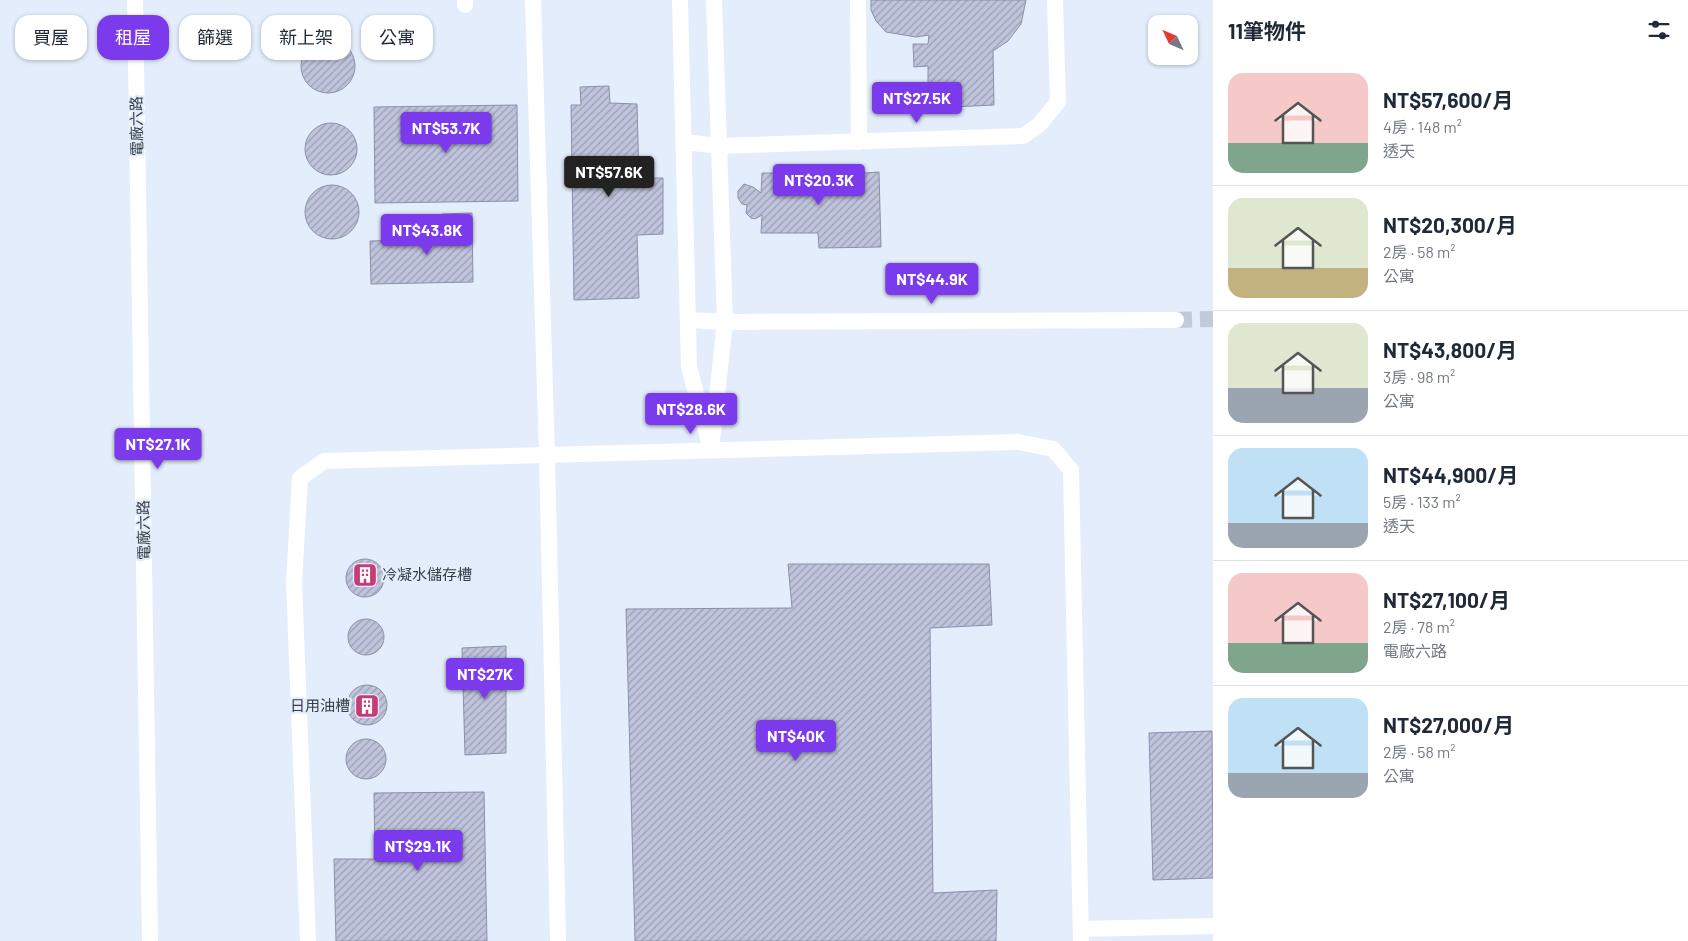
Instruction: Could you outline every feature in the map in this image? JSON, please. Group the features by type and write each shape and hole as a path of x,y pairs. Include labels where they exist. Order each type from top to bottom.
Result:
{"street":[{"name":"電廠六路","path":"135,0 150,941"},
{"path":"533,0 547,455 558,941"},
{"path":"680,0 689,367 711,450"},
{"path":"711,450 725,322 714,0"},
{"path":"858,0 859,142"},
{"path":"684,142 719,146 1023,136 1039,125 1058,102 1056,0"},
{"path":"688,320 725,322 1176,320"},
{"path":"308,941 294,582 300,478 324,461 1020,442 1053,449 1071,470 1081,935 1213,926"}],"building":[{"path":"871,0 1026,0 1021,24 1008,41 993,51 994,105 952,107 952,94 940,95 940,86 928,86 928,66 914,67 913,44 928,44 929,35 916,37 886,32 876,21 871,10"},
{"path":"351,53 354,61 353,76 347,85 338,91 328,93 318,91 309,85 303,76 301,66 302,60 351,60"},
{"path":"609,86 610,103 637,104 639,178 663,178 663,234 637,235 639,298 574,300 571,105 581,105 580,87"},
{"path":"517,105 518,201 375,203 374,107"},
{"path":"326,123 336,123 350,130 357,144 357,154 350,168 336,175 326,175 316,171 309,164 305,154 305,144 309,134 316,127"},
{"path":"812,166 826,168 836,175 879,172 881,247 819,248 818,233 761,233 762,215 755,219 746,213 747,205 742,204 738,198 738,191 744,184 753,187 761,193 762,173 797,173"},
{"path":"332,185 342,187 351,193 357,202 359,212 357,222 351,231 342,237 332,239 322,237 313,231 307,222 305,212 307,202 313,193 322,187"},
{"path":"472,213 473,282 371,284 370,241 443,239 442,214"},
{"name":"冷凝水儲存槽","path":"365,559 378,565 384,578 378,591 365,597 352,591 346,578 352,565"},
{"path":"788,564 989,564 992,625 930,628 933,893 997,890 996,941 635,941 626,609 792,608"},
{"name":"冷凝水儲存槽","path":"366,619 373,620 379,624 383,630 383,644 379,650 373,654 366,655 359,654 353,650 349,644 348,637 349,630 353,624 359,620"},
{"path":"506,646 506,753 465,755 462,648"},
{"name":"日用油槽","path":"367,685 381,691 387,705 381,719 367,725 353,719 347,705 353,691"},
{"path":"1212,731 1213,878 1153,880 1149,733"},
{"name":"日用油槽","path":"366,739 380,745 386,759 380,773 366,779 352,773 346,759 352,745"},
{"path":"484,792 487,941 336,941 334,859 375,859 374,793"}],"tunnel":[{"path":"1176,320 1213,319"}],"place":[{"name":"冷凝水儲存槽","path":"365,575"},
{"name":"日用油槽","path":"367,706"}]}
